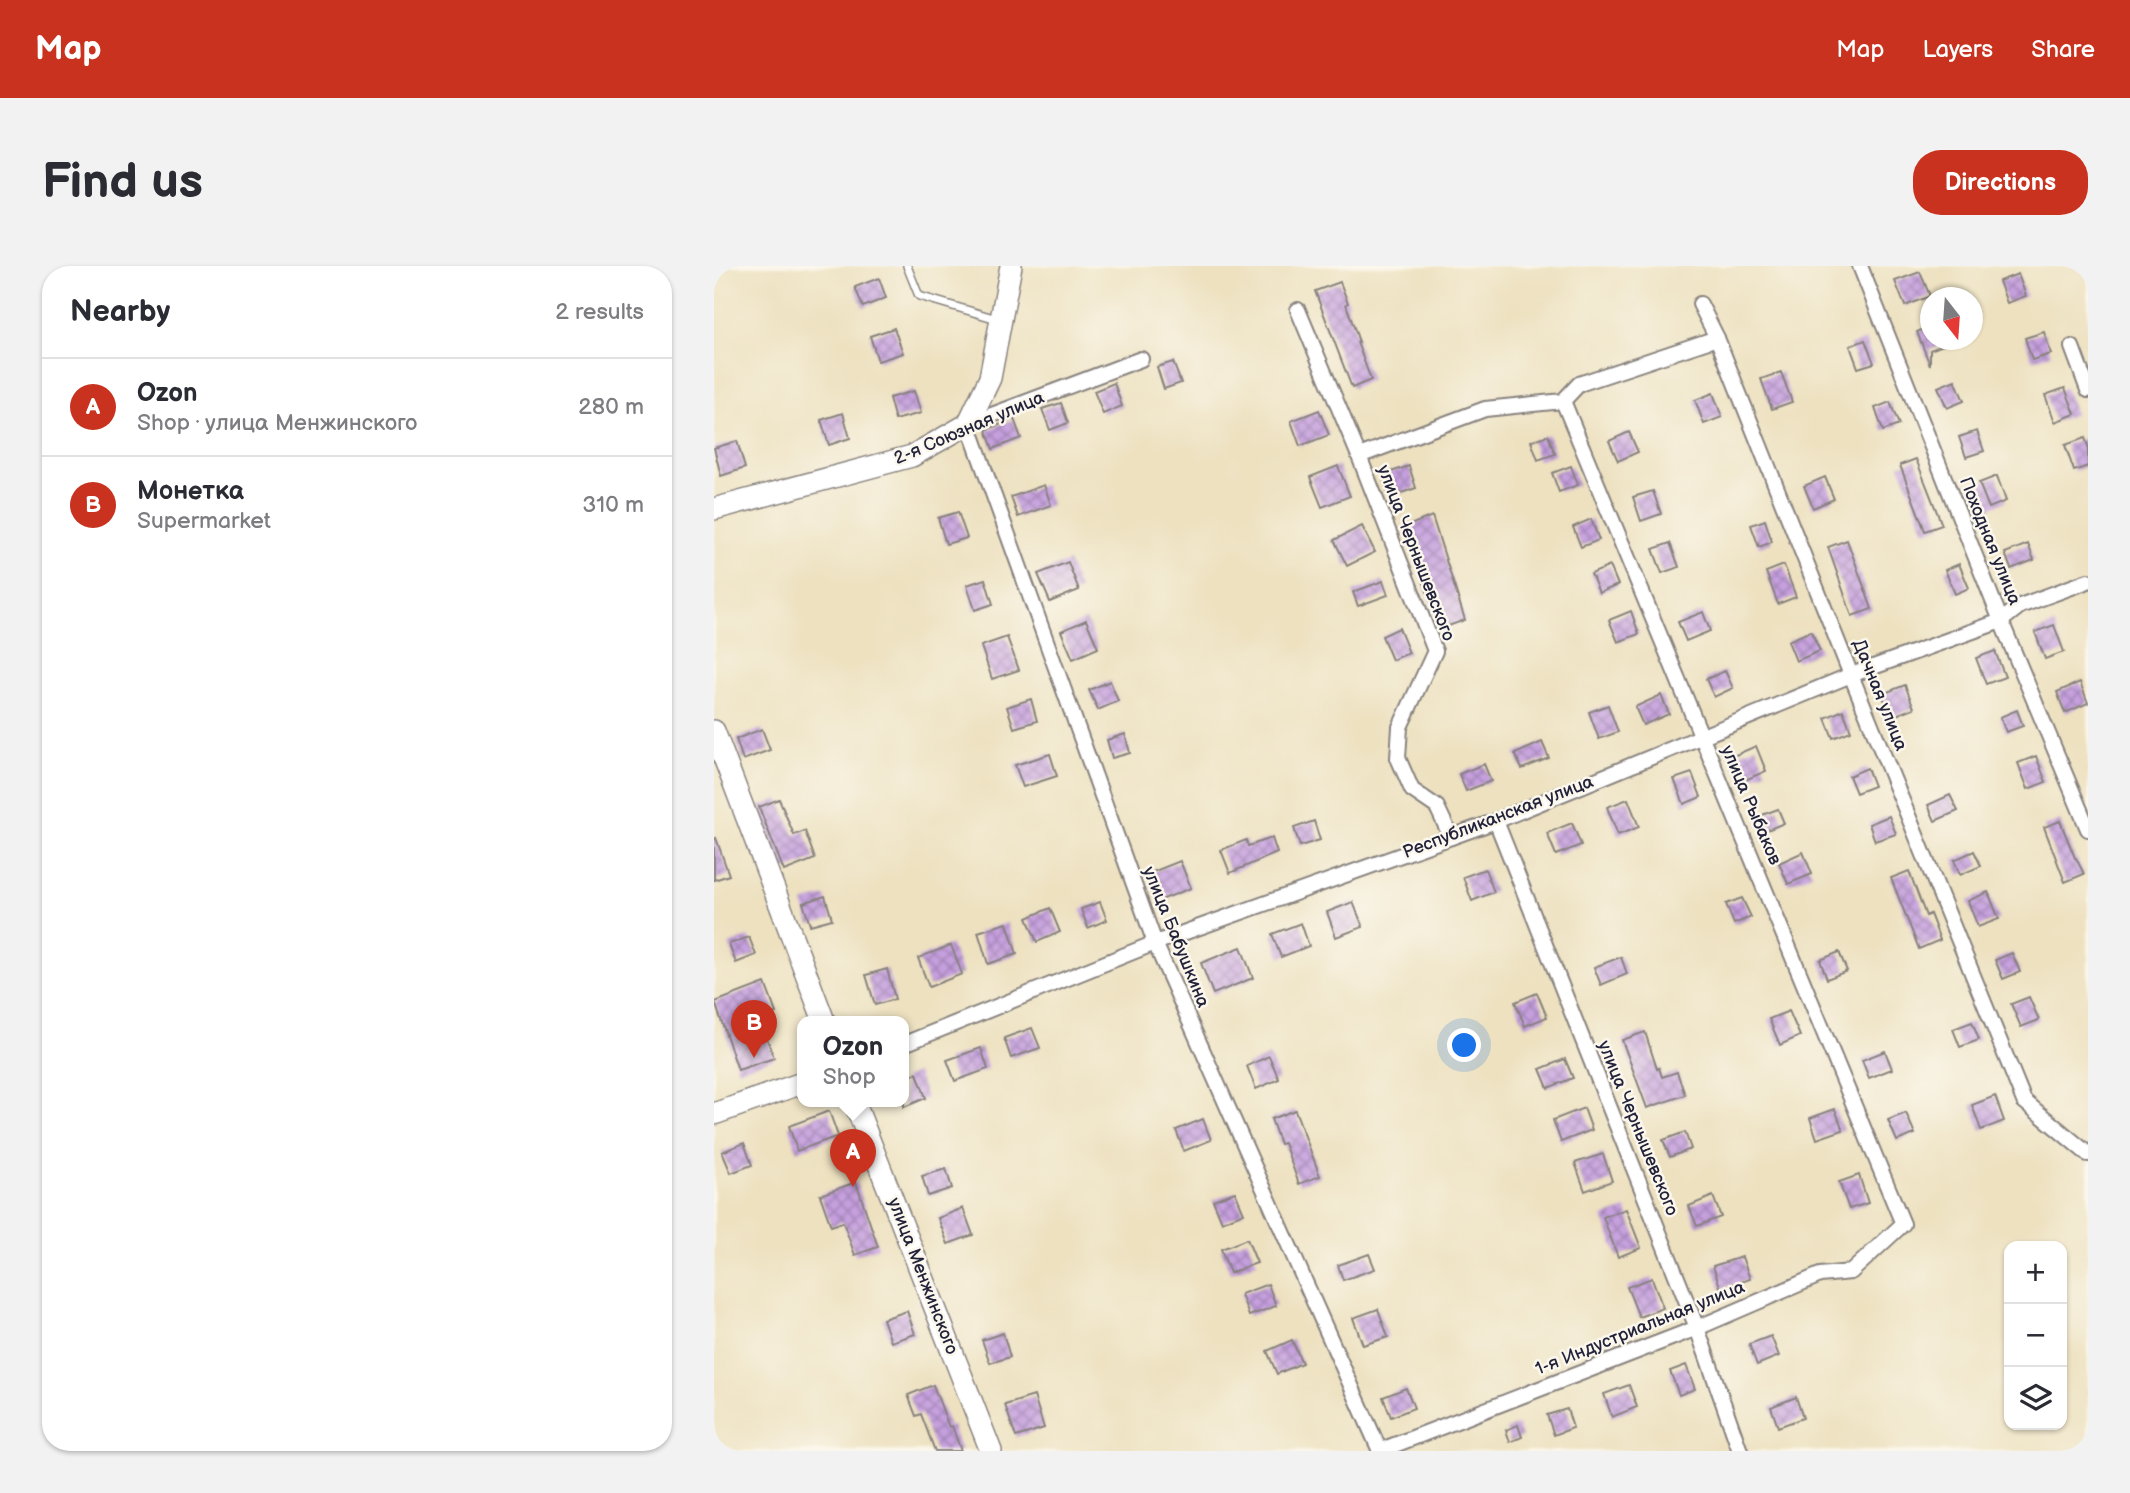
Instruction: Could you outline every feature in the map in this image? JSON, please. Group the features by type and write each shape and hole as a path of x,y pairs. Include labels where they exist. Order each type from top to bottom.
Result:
{"main road":[{"path":"968,424 990,378 1011,266"},
{"name":"2-я Союзная улица","path":"714,509 912,456 968,424"},
{"path":"714,731 822,1016"},
{"path":"714,1114 797,1085"},
{"name":"улица Менжинского","path":"856,1107 991,1451"}],"street":[{"name":"Походная улица","path":"1860,266 2001,621 2088,829"},
{"name":"Дачная улица","path":"1700,304 1717,338 2024,1101 2088,1154"},
{"name":"улица Чернышевского","path":"1298,310 1359,456 1435,651 1400,727 1398,758 1412,790 1437,807 1451,837"},
{"path":"1359,456 1485,409 1563,401 1579,384 1717,338"},
{"path":"2072,347 2088,390"},
{"name":"2-я Союзная улица","path":"968,424 1140,359"},
{"name":"улица Рыбаков","path":"1563,401 1903,1224"},
{"name":"улица Бабушкина","path":"968,424 1155,943 1380,1451"},
{"name":"Республиканская улица","path":"909,1043 1155,943 1496,821 1851,675 2001,621 2020,606 2088,580"},
{"name":"улица Чернышевского","path":"1496,821 1696,1328 1740,1451"},
{"name":"1-я Индустриальная улица","path":"1380,1451 1696,1328 1820,1275 1851,1272 1903,1224"}],"lane":[{"path":"907,266 919,296 1001,320"}],"building":[{"path":"1920,272 1926,287 1920,287 1920,300 1905,306 1895,281"},
{"path":"2018,274 2026,296 2007,303 1999,281"},
{"path":"879,278 886,298 863,307 855,287"},
{"path":"1340,282 1371,380 1352,388 1315,291"},
{"path":"894,328 903,353 878,361 870,336"},
{"path":"2044,332 2051,354 2032,360 2025,338"},
{"path":"1865,340 1874,363 1858,368 1850,346"},
{"path":"1924,350 1930,350 1930,365"},
{"path":"1173,362 1181,383 1164,389 1157,367"},
{"path":"1781,372 1792,402 1772,409 1761,379"},
{"path":"1955,380 1964,401 1947,408 1938,387"},
{"path":"1114,383 1122,406 1103,414 1094,391"},
{"path":"2065,388 2075,414 2055,422 2045,395"},
{"path":"914,391 921,413 895,420 889,398"},
{"path":"1713,393 1722,417 1704,424 1695,400"},
{"path":"1890,402 1899,425 1883,431 1875,408"},
{"path":"1061,403 1068,423 1050,430 1042,409"},
{"path":"1319,410 1329,435 1300,446 1291,421"},
{"path":"843,413 850,438 829,445 821,420"},
{"path":"1014,419 1021,438 993,449 986,430"},
{"path":"1977,431 1984,451 1966,457 1959,437"},
{"path":"1629,432 1638,452 1618,461 1609,441"},
{"path":"1548,435 1555,454 1538,460 1531,441"},
{"path":"2085,438 2088,446 2088,466 2074,471 2065,445"},
{"path":"737,441 745,468 721,476 714,448"},
{"path":"1916,459 1942,525 1925,531 1900,465"},
{"path":"1338,466 1350,496 1322,507 1310,477"},
{"path":"1409,466 1416,488 1389,497 1382,475"},
{"path":"1571,466 1578,485 1559,492 1552,473"},
{"path":"1997,476 2006,501 1989,508 1979,483"},
{"path":"1825,477 1834,499 1813,508 1804,486"},
{"path":"1044,485 1051,505 1018,517 1011,497"},
{"path":"1653,491 1661,514 1641,521 1633,497"},
{"path":"958,512 967,538 946,544 938,518"},
{"path":"1432,516 1465,620 1440,629 1405,527"},
{"path":"1591,519 1599,540 1581,547 1573,527"},
{"path":"1765,520 1772,542 1759,547 1751,525"},
{"path":"1362,526 1375,552 1347,566 1334,540"},
{"path":"1847,540 1872,609 1852,616 1828,547"},
{"path":"1670,543 1679,567 1662,573 1653,549"},
{"path":"2028,544 2034,560 2011,569 2005,553"},
{"path":"1068,562 1079,590 1050,602 1038,574"},
{"path":"1959,564 1969,588 1955,594 1945,570"},
{"path":"1784,565 1796,597 1778,604 1766,572"},
{"path":"1610,566 1618,585 1599,593 1591,574"},
{"path":"985,579 993,604 975,610 967,585"},
{"path":"1383,581 1388,595 1358,606 1353,592"},
{"path":"1631,611 1639,634 1618,642 1609,620"},
{"path":"1703,612 1710,631 1686,641 1678,622"},
{"path":"1086,620 1098,648 1073,659 1061,631"},
{"path":"2054,625 2064,652 2045,659 2035,632"},
{"path":"1399,628 1409,653 1392,660 1382,636"},
{"path":"1811,631 1820,651 1796,661 1788,641"},
{"path":"1007,637 1019,670 992,679 981,646"},
{"path":"1995,651 2005,677 1986,684 1976,658"},
{"path":"1725,671 1733,688 1714,697 1706,679"},
{"path":"1110,681 1118,701 1098,710 1089,690"},
{"path":"2080,682 2088,703 2065,713 2057,692"},
{"path":"1905,685 1914,708 1891,717 1882,694"},
{"path":"1661,695 1669,714 1643,725 1635,707"},
{"path":"1031,699 1037,721 1014,728 1007,707"},
{"path":"1608,705 1618,732 1599,739 1589,712"},
{"path":"1843,710 1851,731 1833,738 1825,718"},
{"path":"2017,710 2023,726 2006,732 2000,717"},
{"path":"762,729 770,750 743,760 736,739"},
{"path":"1125,734 1130,753 1112,758 1107,740"},
{"path":"1542,742 1549,758 1522,769 1515,754"},
{"path":"1756,746 1766,771 1743,781 1733,756"},
{"path":"1050,754 1057,776 1023,787 1015,765"},
{"path":"2036,756 2046,782 2028,789 2018,763"},
{"path":"1484,764 1491,781 1466,791 1459,774"},
{"path":"1867,768 1874,786 1856,793 1849,776"},
{"path":"1692,773 1701,797 1684,804 1674,779"},
{"path":"1950,795 1958,811 1935,821 1928,805"},
{"path":"779,799 794,835 805,831 815,859 784,871 759,807"},
{"path":"1628,799 1639,827 1618,835 1607,807"},
{"path":"1778,809 1784,823 1765,831 1759,816"},
{"path":"1889,816 1896,834 1875,841 1869,824"},
{"path":"1314,821 1320,840 1300,846 1294,828"},
{"path":"2060,821 2084,874 2065,882 2044,827"},
{"path":"1572,823 1581,845 1556,855 1547,833"},
{"path":"716,838 729,875 714,880 714,839"},
{"path":"1272,838 1277,853 1230,873 1221,850 1246,840 1248,846"},
{"path":"1974,851 1981,866 1960,875 1954,860"},
{"path":"1803,852 1812,874 1788,884 1779,863"},
{"path":"1180,861 1191,888 1161,900 1150,873"},
{"path":"1485,869 1494,892 1472,901 1463,877"},
{"path":"1909,871 1926,916 1930,914 1940,940 1919,949 1891,878"},
{"path":"1988,892 1999,919 1978,927 1968,901"},
{"path":"825,896 832,919 810,925 803,903"},
{"path":"1742,898 1751,917 1734,924 1726,904"},
{"path":"1100,902 1107,920 1088,928 1081,909"},
{"path":"1353,902 1363,927 1336,937 1327,912"},
{"path":"1050,908 1060,932 1037,942 1027,918"},
{"path":"1007,923 1017,954 988,964 978,932"},
{"path":"1301,923 1309,946 1281,957 1272,934"},
{"path":"749,937 756,955 736,963 729,944"},
{"path":"951,945 962,974 929,987 918,958"},
{"path":"1241,947 1253,978 1213,994 1201,963"},
{"path":"1839,952 1847,971 1827,979 1820,960"},
{"path":"2012,953 2020,972 2003,979 1995,960"},
{"path":"1621,957 1627,974 1601,985 1594,967"},
{"path":"887,969 895,999 875,1005 866,975"},
{"path":"765,983 776,1013 760,1019 774,1058 738,1070 715,1002"},
{"path":"1537,993 1547,1017 1525,1026 1515,1002"},
{"path":"2029,997 2039,1020 2021,1027 2011,1004"},
{"path":"1789,1011 1800,1036 1780,1045 1769,1019"},
{"path":"1972,1022 1979,1040 1960,1047 1953,1029"},
{"path":"1032,1028 1040,1048 1011,1058 1004,1038"},
{"path":"1645,1032 1662,1077 1677,1072 1685,1095 1647,1108 1622,1040"},
{"path":"981,1048 988,1069 955,1081 947,1060"},
{"path":"1885,1051 1892,1069 1869,1078 1862,1060"},
{"path":"1269,1056 1279,1079 1256,1089 1247,1066"},
{"path":"1565,1059 1573,1078 1548,1088 1540,1069"},
{"path":"917,1073 926,1098 909,1105 909,1076"},
{"path":"1995,1096 2004,1121 1981,1130 1972,1105"},
{"path":"1584,1108 1592,1130 1561,1142 1553,1120"},
{"path":"1835,1109 1843,1130 1817,1139 1810,1118"},
{"path":"1295,1110 1320,1176 1299,1184 1284,1143 1280,1144 1271,1119"},
{"path":"829,1111 838,1136 797,1151 789,1126"},
{"path":"1906,1113 1915,1134 1897,1141 1888,1120"},
{"path":"1203,1119 1211,1140 1184,1151 1176,1130"},
{"path":"1685,1132 1691,1149 1670,1157 1663,1140"},
{"path":"744,1143 752,1165 731,1173 722,1152"},
{"path":"1603,1154 1612,1181 1585,1191 1575,1163"},
{"path":"946,1169 952,1188 928,1196 922,1176"},
{"path":"1859,1175 1868,1203 1849,1209 1839,1182"},
{"path":"856,1182 878,1247 855,1255 843,1222 831,1226 820,1195"},
{"path":"1235,1192 1244,1213 1222,1222 1213,1200"},
{"path":"1713,1196 1721,1217 1697,1226 1689,1206"},
{"path":"963,1208 973,1235 948,1244 938,1218"},
{"path":"1626,1209 1641,1248 1618,1257 1603,1217"},
{"path":"1247,1239 1257,1263 1230,1273 1221,1249"},
{"path":"1369,1254 1375,1269 1343,1280 1338,1265"},
{"path":"1742,1257 1750,1279 1721,1289 1713,1266"},
{"path":"1652,1278 1663,1308 1639,1317 1627,1287"},
{"path":"1268,1284 1276,1306 1249,1316 1241,1294"},
{"path":"1378,1309 1388,1337 1363,1345 1353,1318"},
{"path":"907,1311 915,1334 891,1342 883,1319"},
{"path":"1003,1333 1010,1357 990,1363 982,1340"},
{"path":"1771,1336 1779,1356 1757,1365 1749,1344"},
{"path":"1292,1340 1302,1363 1277,1374 1267,1351"},
{"path":"1686,1365 1695,1389 1679,1395 1670,1371"},
{"path":"933,1385 961,1451 935,1451 921,1414 916,1416 908,1395"},
{"path":"1629,1385 1637,1407 1612,1417 1604,1394"},
{"path":"1406,1388 1414,1408 1391,1417 1383,1397"},
{"path":"1034,1396 1044,1428 1016,1437 1005,1405"},
{"path":"1796,1397 1803,1418 1778,1427 1771,1407"},
{"path":"1567,1409 1573,1428 1554,1435 1547,1415"},
{"path":"1518,1425 1522,1437 1510,1442 1506,1430"}],"place":[{"name":"Монетка","path":"754,1058"},
{"name":"Ozon","path":"853,1187"}]}
